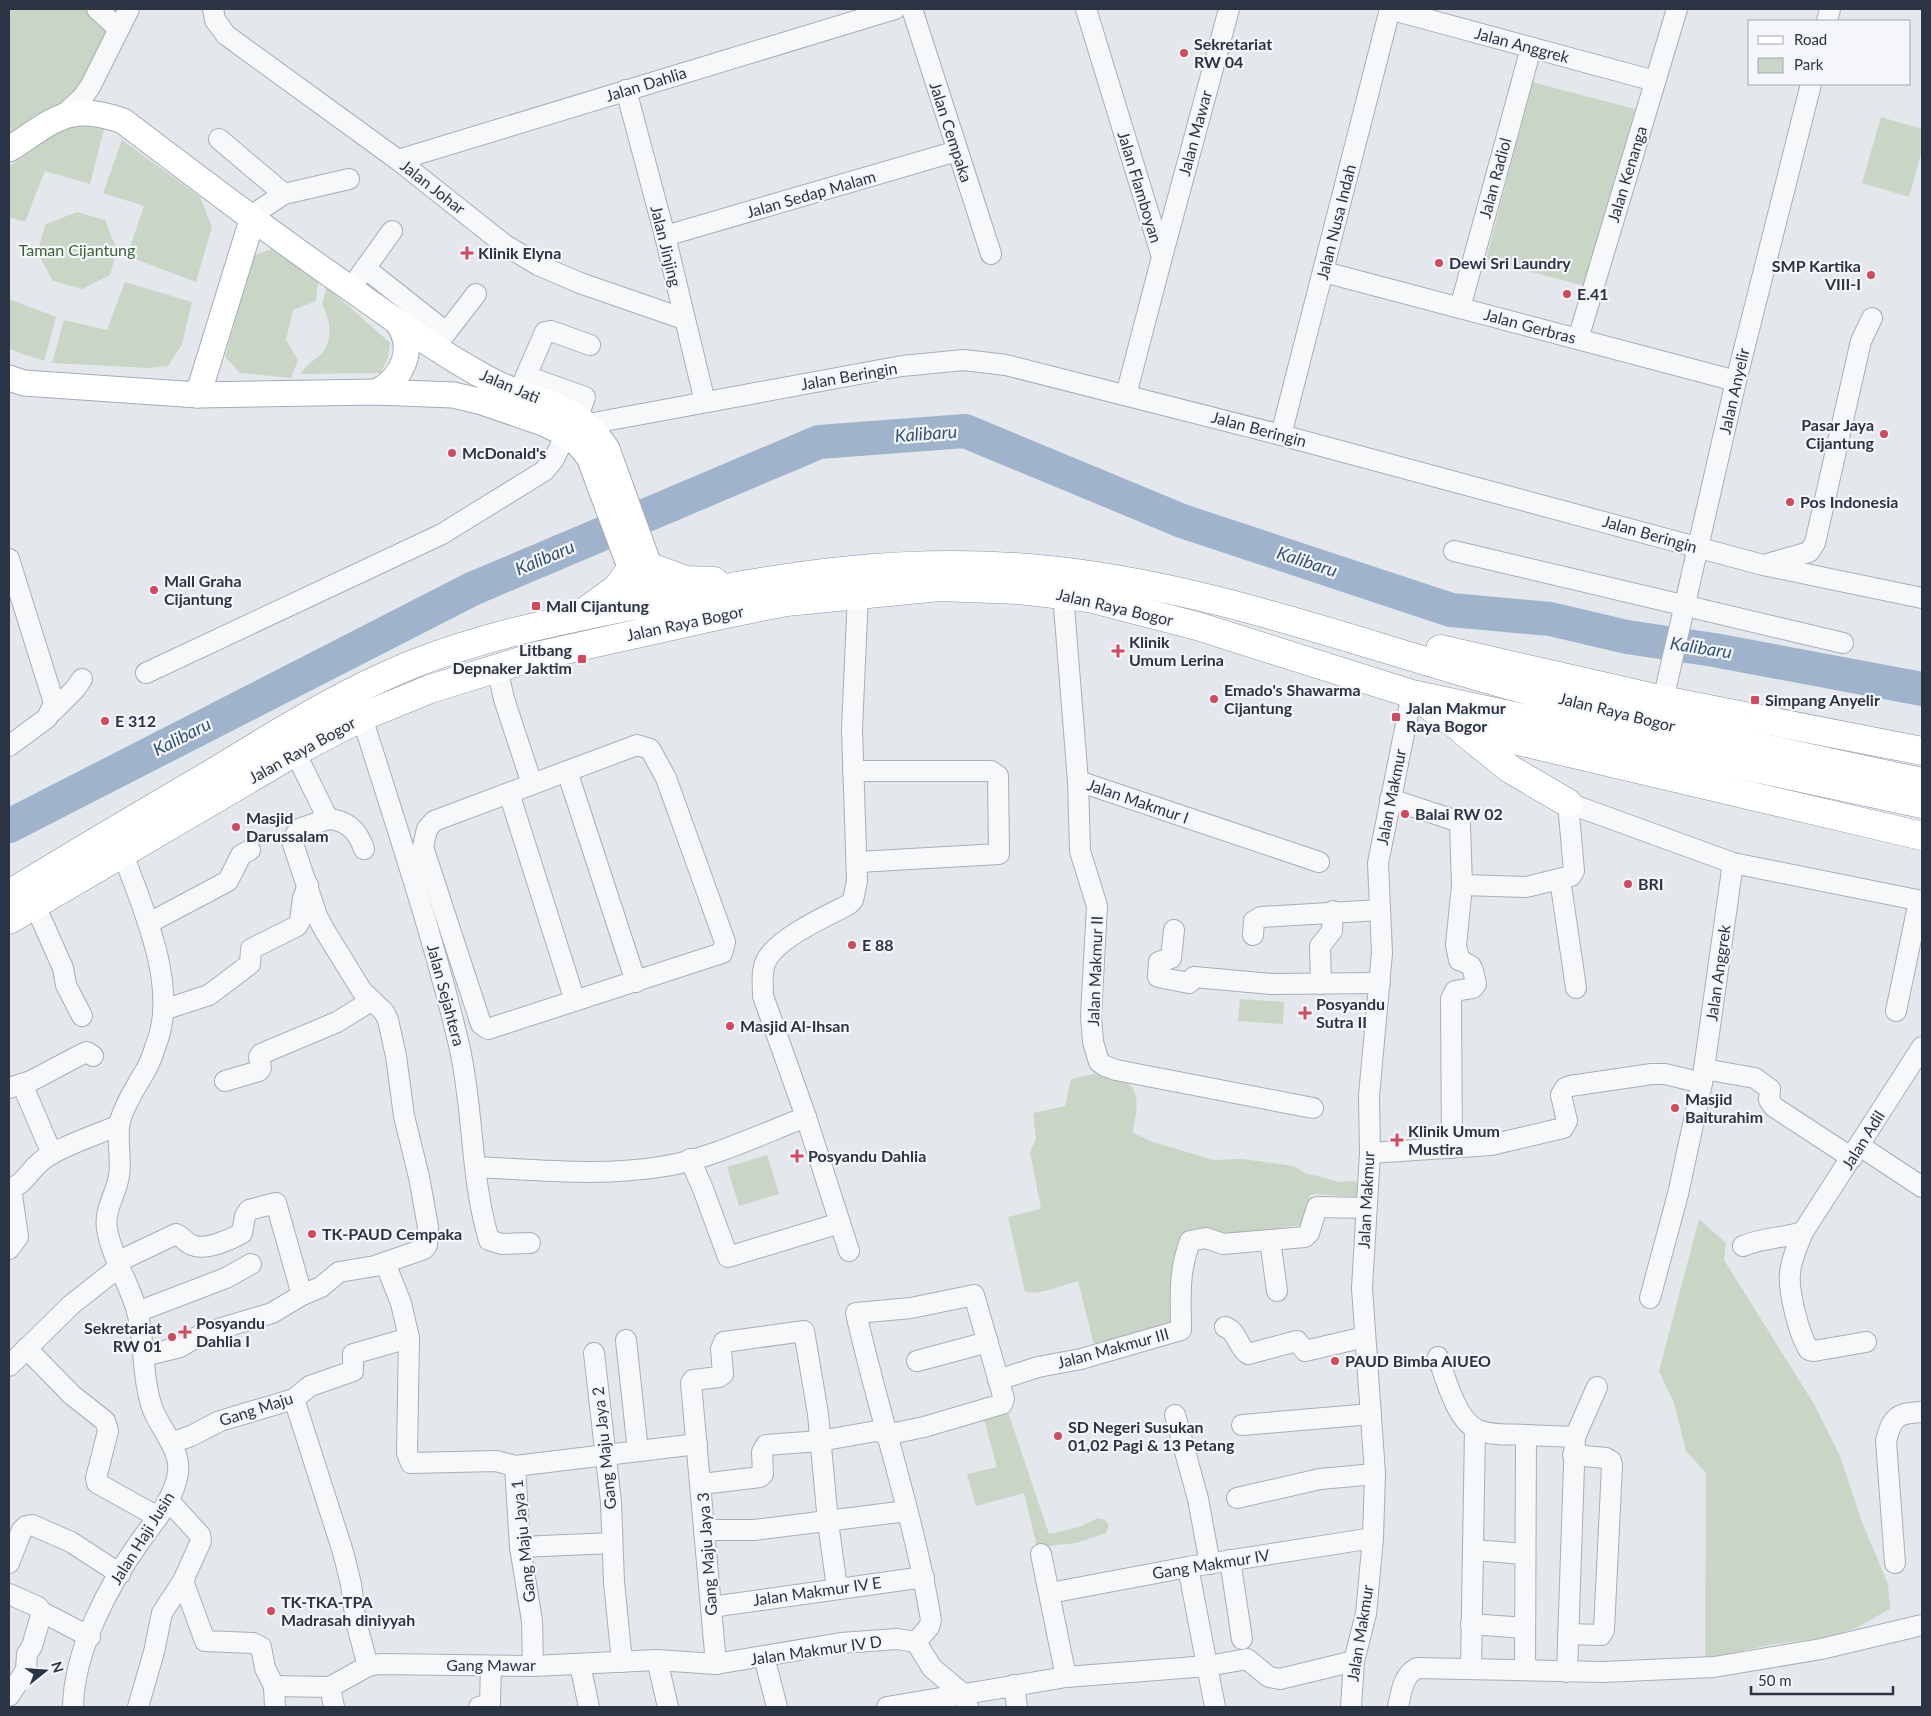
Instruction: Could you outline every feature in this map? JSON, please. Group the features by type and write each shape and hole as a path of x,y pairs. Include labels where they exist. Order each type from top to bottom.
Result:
{"highway":[{"path":"577,617 617,588 639,563 686,580 756,581"},
{"name":"Jalan Raya Bogor","path":"9,894 269,738 384,677 416,663 497,636 577,617 756,581 868,567 966,565 1043,569 1121,580 1227,603 1316,626 1358,641 1485,679 1750,746 1922,782"},
{"name":"Jalan Raya Bogor","path":"9,920 34,903 122,854 295,752 362,717 430,689 537,656 786,602 940,587 980,587 1089,598 1198,626 1419,695 1922,804"},
{"name":"Jalan Raya Bogor","path":"1316,626 1390,638 1487,658 1666,688 1922,751"},
{"name":"Jalan Raya Bogor","path":"1419,695 1459,727 1922,836"},
{"path":"1459,727 1510,769 1568,803"}],"main road":[{"name":"Jalan Jati","path":"63,115 76,111 107,115 123,120 251,219 398,323 440,340 493,381 523,384 556,405 578,425 578,444 614,494 662,628"},
{"path":"9,150 63,115"},
{"path":"198,395 251,219"},
{"path":"377,392 395,379 405,357 408,346 404,332 398,323"},
{"name":"Jalan Jati","path":"10,381 198,395 377,392 453,395 503,409 578,425"}],"street":[{"path":"97,9 119,29"},
{"path":"63,115 82,98 129,9"},
{"name":"Jalan Johar","path":"213,9 215,20 226,35 398,160 505,245 538,265 604,292 684,319"},
{"name":"Jalan Dahlia","path":"398,160 895,9"},
{"name":"Jalan Cempaka","path":"912,9 991,254"},
{"name":"Jalan Flamboyan","path":"1086,9 1162,257 1126,395"},
{"name":"Jalan Mawar","path":"1162,257 1229,9"},
{"name":"Jalan Anggrek","path":"1389,9 1655,81"},
{"name":"Jalan Nusa Indah","path":"1281,435 1324,272 1389,9"},
{"name":"Jalan Kenanga","path":"1578,339 1677,9"},
{"name":"Jalan Radiol","path":"1460,308 1531,48"},
{"path":"95,76 99,96 107,115"},
{"name":"Jalan Anyelir","path":"1666,688 1696,548 1736,381 1811,85"},
{"name":"Jalan Jinjing","path":"626,90 665,236 705,402"},
{"path":"218,139 284,194"},
{"name":"Jalan Sedap Malam","path":"665,236 957,151"},
{"path":"251,219 284,194 349,179"},
{"path":"351,289 392,231"},
{"path":"366,268 440,340 476,294"},
{"name":"Jalan Gerbras","path":"1324,272 1736,381"},
{"path":"1763,565 1809,552 1815,543 1861,341 1872,318"},
{"path":"523,384 545,332 550,331 590,345"},
{"name":"Jalan Beringin","path":"578,425 902,366 964,360 1006,365 1281,435 1696,548 1763,565 1922,598"},
{"path":"146,673 442,534 544,471 578,425"},
{"path":"1454,551 1843,643"},
{"path":"9,559 14,592 52,692 54,703 52,712"},
{"path":"849,1252 806,1117 764,996 763,979 766,961 791,936 848,905 853,900 858,862 853,771 853,704 858,594"},
{"name":"Jalan Makmur I","path":"1063,594 1078,781 1319,862"},
{"path":"497,668 504,699 532,784"},
{"path":"9,746 47,718 82,679"},
{"name":"Jalan Makmur","path":"1351,1707 1354,1661 1366,1614 1373,1538 1375,1474 1362,1288 1370,1153 1369,1096 1380,982 1378,863 1390,799 1419,695"},
{"name":"Jalan Sejahtera","path":"362,717 428,927 460,1046 476,1166 489,1240 502,1244 530,1243"},
{"path":"637,745 650,749 666,778 725,942 722,953 488,1029 484,1028 481,1024 423,847 427,829 434,821 532,784 637,745"},
{"path":"295,752 328,819"},
{"path":"567,771 636,982"},
{"path":"853,771 992,771 998,776 999,854 858,862"},
{"name":"Jalan Makmur II","path":"1078,781 1080,850 1097,906 1091,1016 1092,1042 1100,1062 1104,1066 1116,1070 1313,1108"},
{"path":"509,793 575,1001"},
{"path":"1390,799 1459,823 1462,885 1457,954 1458,960 1470,963 1472,966 1476,984 1473,988 1455,991 1451,999 1452,1148"},
{"path":"1462,885 1526,887 1571,876 1574,871 1568,803 1734,863 1921,901 1896,1012"},
{"path":"144,1356 180,1347 202,1334 272,1313 302,1295 322,1287 339,1272 385,1263 424,1249 427,1246 428,1227 420,1177 404,1116 396,1056 388,1020 384,1012 371,1001 349,972 324,931 317,916 292,841 299,829 328,819 342,822 354,829 364,849"},
{"path":"149,923 228,880 241,855 250,850"},
{"name":"Jalan Haji Jusin","path":"73,1707 74,1692 90,1636 107,1592 158,1517 176,1483 179,1470 171,1443 153,1409 138,1312 118,1264 107,1230 110,1200 120,1177 119,1124 125,1106 150,1062 161,1030 163,1010 159,961 149,923 122,854"},
{"name":"Jalan Anggrek","path":"1650,1298 1678,1194 1703,1076 1734,863"},
{"path":"1560,879 1576,988"},
{"path":"163,1010 209,995 250,964 252,949 297,926 300,921 303,898 308,885"},
{"path":"34,903 63,968 66,985 82,1016"},
{"path":"1253,936 1254,921 1257,918 1333,911 1380,910"},
{"path":"1321,984 1320,946 1332,931 1333,911"},
{"path":"1174,930 1171,958 1159,962 1158,977 1189,983 1192,977 1271,984 1380,982"},
{"path":"225,1080 259,1071 261,1068 259,1057 261,1054 337,1022 371,1001"},
{"name":"Jalan Adil","path":"1866,1342 1814,1351 1807,1348 1798,1322 1789,1275 1803,1232 1922,1047"},
{"path":"52,1154 15,1086 87,1052 94,1056"},
{"path":"1370,1153 1491,1144 1563,1128 1567,1122 1561,1095 1566,1088 1608,1080 1665,1074 1755,1078 1770,1089 1769,1100 1774,1107 1922,1186"},
{"path":"476,1166 560,1171 629,1171 667,1166 806,1117"},
{"path":"9,1249 18,1236 10,1188 23,1182 39,1162 52,1154 119,1124"},
{"path":"690,1159 728,1257 840,1223"},
{"path":"9,1366 71,1305 118,1264 176,1234 198,1247 215,1244 242,1233 245,1216 249,1210 276,1203 302,1295"},
{"name":"Jalan Makmur III","path":"998,1380 1038,1367 1081,1359 1181,1330 1179,1291 1185,1254 1190,1241 1198,1238 1216,1240 1223,1244 1305,1237 1309,1233 1315,1211 1320,1206 1366,1208"},
{"path":"1743,1246 1756,1241 1787,1237 1803,1232"},
{"path":"1270,1240 1278,1291"},
{"path":"385,1263 401,1303 409,1338"},
{"path":"138,1312 226,1278 251,1264"},
{"path":"702,1484 760,1477 763,1474 762,1452 766,1445 820,1441 876,1431 888,1434 924,1428 1002,1404 1004,1402 974,1295 912,1308 856,1313 870,1374 888,1434 924,1577 931,1620 929,1627 916,1642 932,1668 965,1701"},
{"path":"1225,1328 1232,1330 1243,1350 1248,1354 1297,1341 1305,1351 1365,1337"},
{"name":"Gang Maju Jaya 3","path":"716,1664 704,1530 702,1484 691,1384 698,1379 720,1377 723,1374 721,1349 724,1342 804,1331 820,1441"},
{"name":"Gang Maju","path":"171,1443 192,1436 220,1421 294,1399 310,1386 353,1371 353,1354 409,1338"},
{"name":"Gang Maju Jaya 1","path":"409,1338 407,1452 411,1463 496,1461 515,1466 520,1547 532,1621 533,1666"},
{"path":"626,1340 638,1451"},
{"path":"917,1361 988,1342"},
{"path":"26,1348 107,1425 108,1431 96,1483 158,1517"},
{"name":"Gang Maju Jaya 2","path":"594,1353 604,1454 611,1502 612,1543 622,1662"},
{"path":"1438,1357 1458,1409 1475,1428 1485,1432 1526,1435 1574,1446 1611,1461 1604,1630 1601,1635 1568,1634"},
{"path":"1567,1672 1574,1446 1597,1387"},
{"path":"294,1399 343,1552 351,1584 356,1622 368,1666"},
{"path":"1895,1563 1886,1441 1890,1426 1895,1418 1922,1412"},
{"path":"1242,1426 1371,1414"},
{"path":"1175,1415 1198,1499 1220,1562 1242,1639"},
{"path":"1470,1668 1475,1428"},
{"path":"1525,1670 1526,1435"},
{"path":"820,1441 837,1588"},
{"path":"515,1466 697,1444"},
{"path":"1237,1498 1320,1479 1375,1474"},
{"path":"138,1707 154,1652 162,1614 184,1582 201,1541 200,1535 168,1500"},
{"path":"704,1530 754,1530 906,1511"},
{"path":"9,1563 26,1526 32,1525 71,1542 120,1574"},
{"name":"Gang Makmur IV","path":"1050,1594 1188,1567 1373,1538"},
{"path":"520,1547 612,1543"},
{"path":"1473,1550 1525,1554"},
{"path":"1041,1554 1066,1677"},
{"path":"1188,1567 1215,1707"},
{"name":"Jalan Makmur IV E","path":"711,1607 924,1577"},
{"path":"184,1582 205,1641 253,1643 261,1647 265,1668 274,1686 275,1707"},
{"path":"9,1594 38,1607 42,1612 90,1636"},
{"path":"9,1696 26,1670 27,1654 32,1646 42,1612"},
{"path":"1471,1624 1525,1628"},
{"path":"1398,1707 1405,1679 1410,1672 1425,1667 1567,1672 1648,1672 1735,1665 1829,1648 1922,1625"},
{"name":"Jalan Makmur IV D","path":"716,1664 841,1643 897,1639 916,1642"},
{"path":"764,1657 777,1707"},
{"path":"887,1707 965,1701 1014,1685 1066,1677 1208,1666 1247,1659 1269,1676 1280,1679 1354,1661"},
{"path":"668,1707 657,1660 716,1664"},
{"name":"Gang Mawar","path":"330,1687 368,1666 380,1664 533,1666 657,1660"},
{"path":"580,1665 589,1707"},
{"path":"479,1707 490,1704 491,1666"},
{"path":"1014,1685 1017,1707"},
{"path":"274,1686 330,1687 334,1707"}],"green space":[{"path":"9,9 120,9 101,60 70,102 9,142"},
{"path":"1532,82 1635,109 1589,287 1486,260"},
{"path":"1881,117 1922,129 1922,150 1909,197 1862,183"},
{"path":"81,125 104,129 90,184 45,171 25,222 9,217 9,166 60,130"},
{"path":"122,140 200,197 212,227 196,282 127,256 144,206 103,193"},
{"name":"Taman Cijantung","path":"77,212 105,220 117,250 110,275 82,289 53,281 37,252 46,224"},
{"path":"272,249 318,281 316,301 293,310 286,340 298,360 291,378 240,373 225,357 253,256"},
{"path":"125,282 192,302 182,344 168,366 149,368 52,363 64,320 107,330"},
{"path":"327,287 390,343 388,357 381,373 301,374 323,352 328,340 327,315 322,304"},
{"path":"9,299 56,317 44,361 9,349"},
{"path":"1240,999 1284,1002 1283,1024 1238,1021"},
{"path":"1094,1074 1121,1080 1132,1087 1136,1102 1133,1133 1153,1142 1213,1160 1242,1159 1294,1166 1305,1173 1340,1182 1354,1181 1362,1184 1362,1193 1357,1197 1310,1195 1305,1219 1300,1225 1251,1233 1232,1234 1199,1228 1189,1230 1184,1234 1172,1323 1095,1349 1078,1281 1045,1291 1025,1292 1008,1217 1041,1209 1030,1152 1036,1139 1033,1113 1065,1106 1071,1079"},
{"path":"767,1155 779,1194 739,1206 727,1167"},
{"path":"1699,1219 1726,1243 1724,1260 1814,1404 1840,1456 1862,1522 1888,1584 1890,1609 1858,1627 1832,1637 1774,1644 1705,1659 1706,1473 1686,1451 1674,1403 1659,1371"},
{"path":"1007,1409 1049,1534 1079,1527 1098,1518 1105,1520 1109,1525 1106,1533 1076,1543 1037,1547 1024,1493 976,1506 967,1474 997,1467 983,1416"}],"waterway":[{"name":"Kalibaru","path":"9,826 472,589 819,442 965,431 1182,521 1451,610 1550,619 1627,637 1714,650 1922,689"}],"place":[{"name":"Sekretariat RW 04","path":"1184,53"},
{"name":"Klinik Elyna","path":"467,253"},
{"name":"Dewi Sri Laundry","path":"1439,263"},
{"name":"SMP Kartika VIII-I","path":"1871,275"},
{"name":"E.41","path":"1567,294"},
{"name":"Pasar Jaya Cijantung","path":"1884,434"},
{"name":"McDonald's","path":"452,453"},
{"name":"Pos Indonesia","path":"1790,502"},
{"name":"Mall Graha Cijantung","path":"154,590"},
{"name":"Mall Cijantung","path":"536,606"},
{"name":"Klinik Umum Lerina","path":"1118,651"},
{"name":"Litbang Depnaker Jaktim","path":"582,659"},
{"name":"Emado's Shawarma Cijantung","path":"1214,699"},
{"name":"Simpang Anyelir","path":"1755,700"},
{"name":"Jalan Makmur Raya Bogor","path":"1396,717"},
{"name":"E 312","path":"105,721"},
{"name":"Balai RW 02","path":"1405,814"},
{"name":"Masjid Darussalam","path":"236,827"},
{"name":"BRI","path":"1628,884"},
{"name":"E 88","path":"852,945"},
{"name":"Posyandu Sutra II","path":"1305,1013"},
{"name":"Masjid Al-Ihsan","path":"730,1026"},
{"name":"Masjid Baiturahim","path":"1675,1108"},
{"name":"Klinik Umum Mustira","path":"1397,1140"},
{"name":"Posyandu Dahlia","path":"797,1156"},
{"name":"TK-PAUD Cempaka","path":"312,1234"},
{"name":"Posyandu Dahlia I","path":"185,1332"},
{"name":"Sekretariat RW 01","path":"172,1337"},
{"name":"PAUD Bimba AIUEO","path":"1335,1361"},
{"name":"SD Negeri Susukan 01,02 Pagi & 13 Petang","path":"1058,1436"},
{"name":"TK-TKA-TPA Madrasah diniyyah","path":"271,1611"}]}
